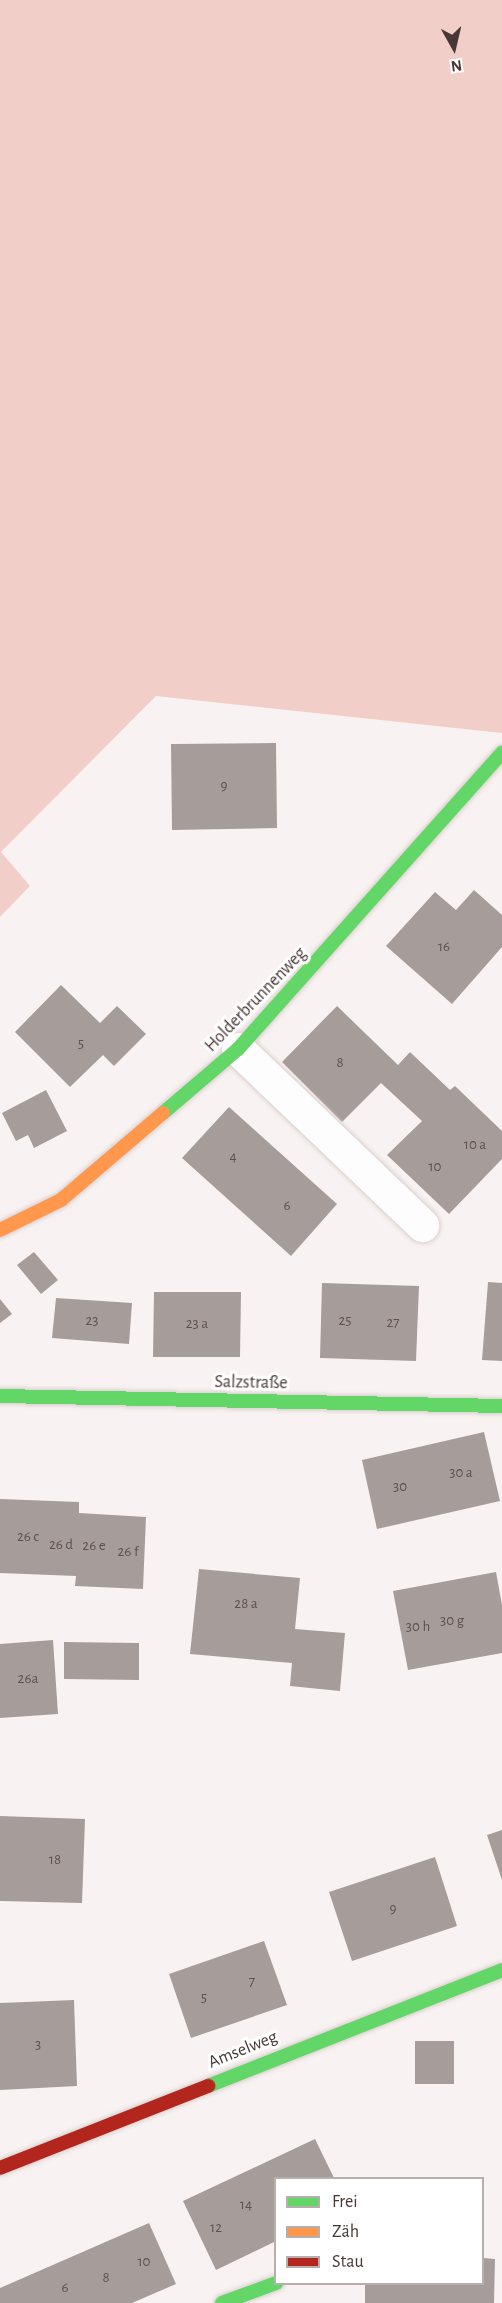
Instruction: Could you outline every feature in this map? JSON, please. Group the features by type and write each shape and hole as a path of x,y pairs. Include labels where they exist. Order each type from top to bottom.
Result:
{"street":[{"name":"Holderbrunnenweg","path":"0,1230 62,1200 238,1049 502,753"},
{"path":"238,1049 422,1225"},
{"name":"Salzstraße","path":"0,1396 502,1406"},
{"name":"Amselweg","path":"0,2168 502,1970"},
{"path":"222,2303 274,2284"}],"shaded area":[{"path":"0,0 502,0 502,733 156,696 1,852 30,886 0,917"}],"building":[{"path":"276,743 277,828 172,830 171,744"},
{"path":"474,890 502,915 502,947 452,1004 386,946 435,892 456,910"},
{"path":"61,985 100,1023 117,1006 146,1034 114,1066 103,1055 70,1087 15,1032"},
{"path":"337,1006 398,1065 410,1052 450,1090 455,1086 502,1131 502,1159 449,1214 387,1155 422,1121 381,1083 342,1122 282,1062"},
{"path":"46,1090 67,1131 34,1148 28,1135 16,1141 2,1113"},
{"path":"229,1107 337,1204 291,1256 182,1158"},
{"path":"34,1252 58,1280 41,1294 17,1265"},
{"path":"488,1282 502,1283 502,1361 482,1360"},
{"path":"322,1283 419,1286 416,1361 320,1358"},
{"path":"154,1292 241,1292 240,1357 153,1357"},
{"path":"56,1298 132,1303 129,1344 52,1338"},
{"path":"0,1299 12,1314 0,1323"},
{"path":"484,1432 500,1501 377,1529 362,1460"},
{"path":"0,1499 79,1502 79,1513 146,1517 143,1589 75,1586 76,1576 0,1573"},
{"path":"199,1569 300,1578 295,1629 345,1633 340,1691 290,1686 292,1663 190,1654"},
{"path":"496,1572 502,1605 502,1653 408,1670 393,1591"},
{"path":"53,1640 58,1714 0,1718 0,1644"},
{"path":"64,1642 139,1643 139,1680 64,1679"},
{"path":"0,1816 85,1819 82,1903 0,1901"},
{"path":"502,1830 502,1880 487,1835"},
{"path":"435,1857 457,1926 352,1961 329,1892"},
{"path":"264,1941 287,2005 191,2038 169,1974"},
{"path":"74,2000 77,2086 0,2090 0,2003"},
{"path":"415,2041 454,2041 454,2084 415,2084"},
{"path":"315,2139 334,2177 274,2177 274,2242 216,2270 183,2201"},
{"path":"149,2223 176,2284 132,2303 0,2303 0,2288"},
{"path":"484,2258 495,2259 494,2303 365,2303 365,2285 484,2285"}],"traffic: fast":[{"path":"163,1113 238,1049 502,753"},
{"path":"0,1396 502,1406"},
{"path":"208,2086 502,1970"},
{"path":"222,2303 274,2284"}],"traffic: slow":[{"path":"0,1230 61,1200 163,1113"}],"traffic: jam":[{"path":"0,2168 208,2086"}]}
